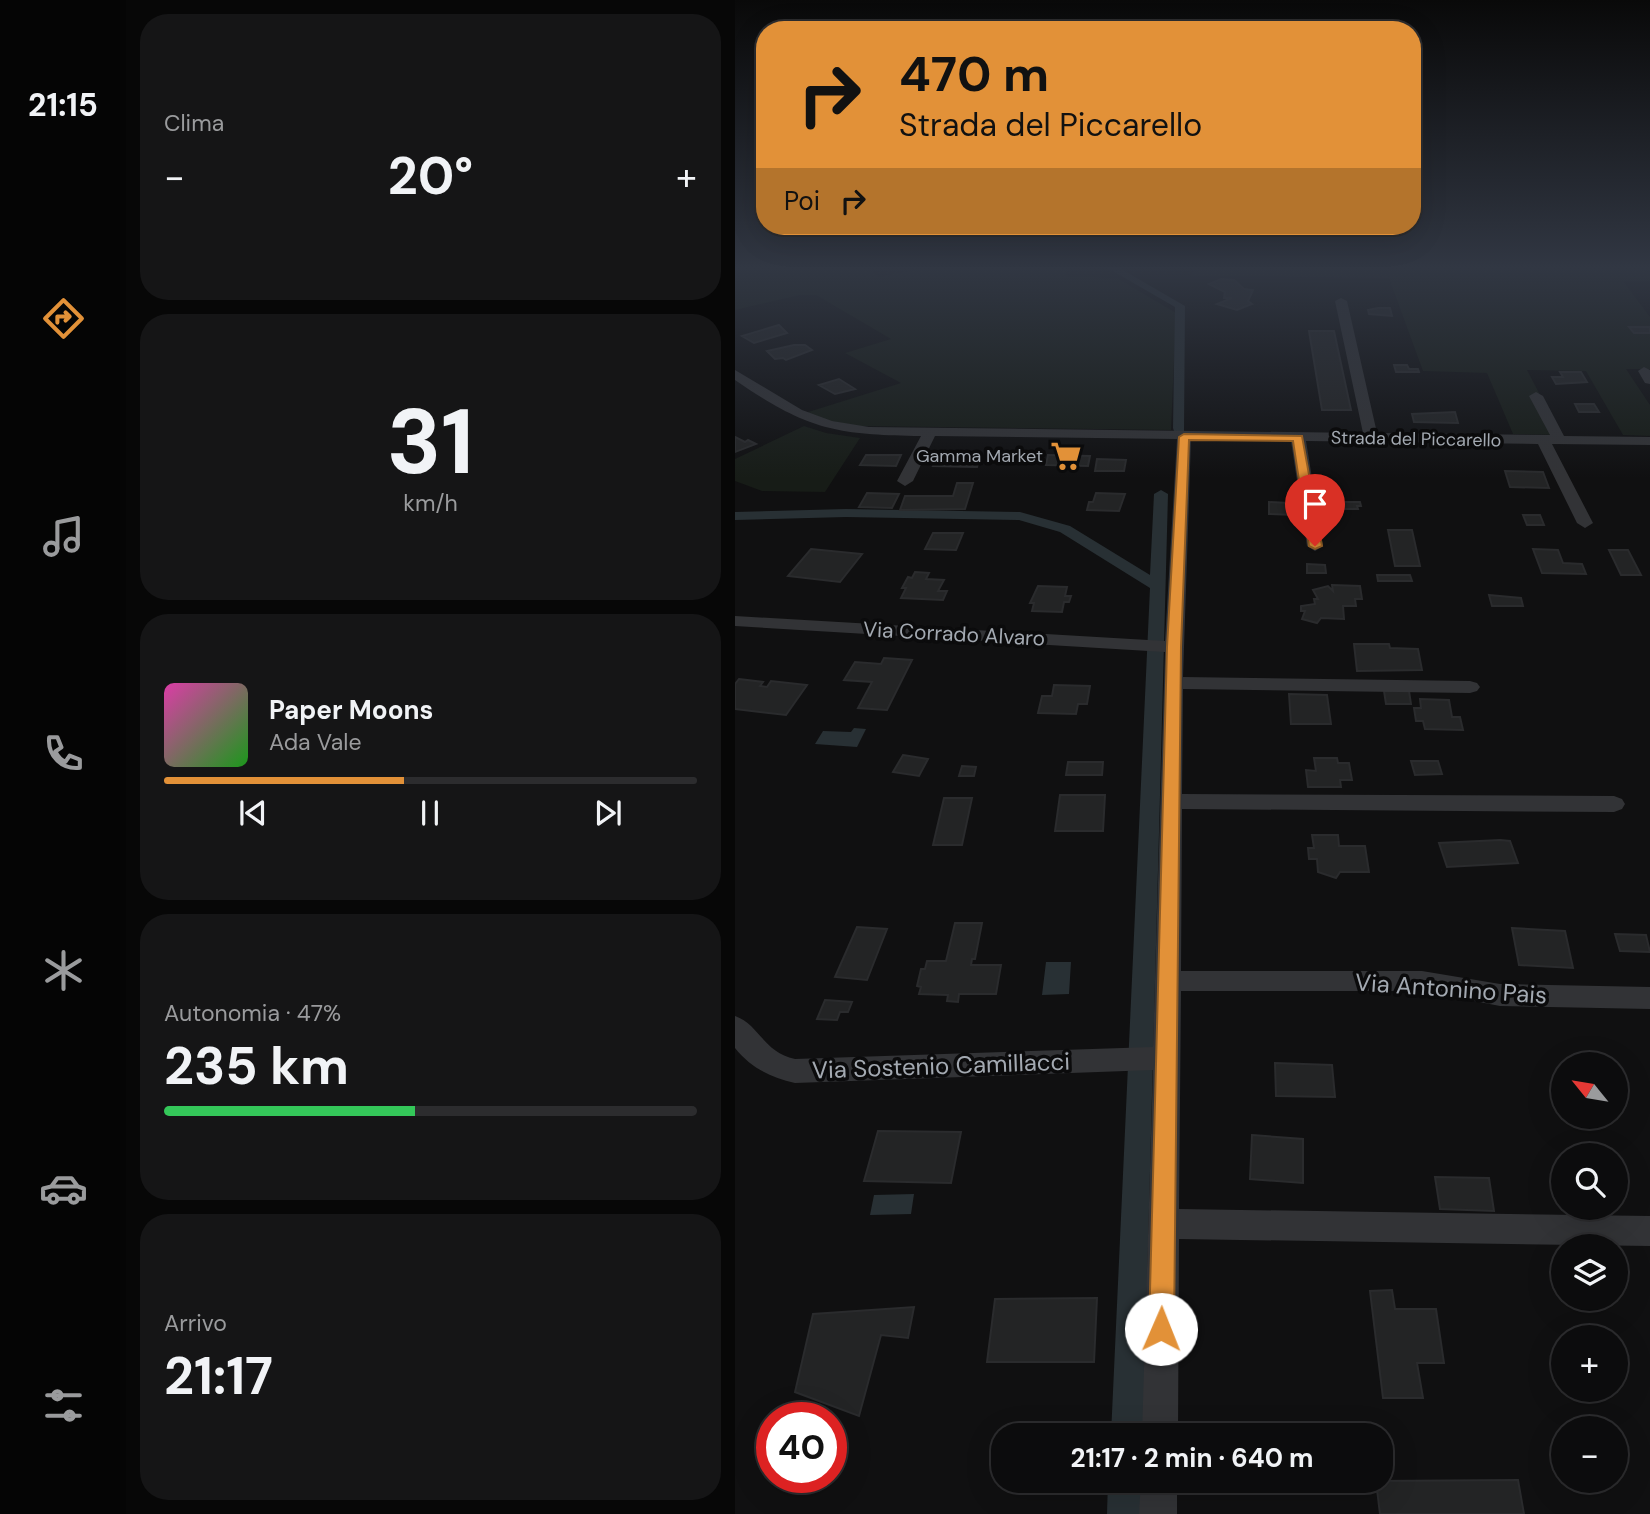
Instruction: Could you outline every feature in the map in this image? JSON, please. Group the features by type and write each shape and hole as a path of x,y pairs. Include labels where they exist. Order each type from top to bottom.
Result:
{"street":[{"path":"1349,337 1371,439"},
{"name":"Strada del Piccarello","path":"735,374 786,409 810,421 863,430 1184,437 1650,441"},
{"path":"1536,396 1585,523"},
{"path":"905,481 930,432"},
{"path":"1160,1423 1173,682 1184,437"},
{"path":"1298,438 1315,546"},
{"name":"Via Corrado Alvaro","path":"735,621 1174,647"},
{"path":"1173,682 1470,687"},
{"path":"1171,800 1615,804"},
{"name":"Via Antonino Pais","path":"1167,981 1422,981 1500,995 1650,998"},
{"name":"Via Sostenio Camillacci","path":"735,1027 760,1057 770,1064 796,1071 1165,1058"},
{"path":"1163,1224 1650,1231"},
{"path":"1159,1493 1159,1514"}],"shaded area":[{"path":"887,337 1175,337 1171,430 859,426 805,413 901,383 845,353 891,339"},
{"path":"1410,337 1650,337 1650,369 1626,369 1650,405 1650,436 1623,435 1586,371 1527,370 1561,435 1513,434 1487,373 1423,371"},
{"path":"804,426 826,433 860,438 825,492 762,491 735,481 735,459"},
{"path":"854,728 866,729 857,747 815,744 823,731 851,732"},
{"path":"1046,962 1071,962 1069,994 1042,995"},
{"path":"914,1194 911,1214 870,1215 874,1195"}],"building":[{"path":"743,337 775,337 754,343"},
{"path":"1310,337 1335,337 1351,410 1322,410"},
{"path":"805,345 812,350 786,360 775,359 767,351"},
{"path":"1394,365 1407,365 1409,369 1418,369 1419,372 1396,372"},
{"path":"1560,372 1581,372 1587,382 1556,384 1552,377 1563,377"},
{"path":"839,379 855,389 835,394 819,385"},
{"path":"1575,404 1594,404 1599,412 1579,412"},
{"path":"1455,412 1458,423 1414,422 1412,414"},
{"path":"735,437 745,442 748,440 756,444 735,452"},
{"path":"866,455 901,455 896,466 860,465"},
{"path":"938,455 981,455 977,467 933,466"},
{"path":"1048,455 1090,456 1088,466 1046,465"},
{"path":"1097,459 1126,460 1124,471 1095,471"},
{"path":"1505,471 1543,472 1549,488 1510,487"},
{"path":"957,483 973,483 965,509 900,510 905,496 953,496"},
{"path":"867,493 899,494 892,508 859,507"},
{"path":"1096,493 1125,494 1119,511 1087,510"},
{"path":"1269,502 1289,503 1289,506 1293,506 1294,515 1269,514"},
{"path":"1337,502 1360,502 1361,506 1357,506 1358,509 1340,509"},
{"path":"1523,515 1540,515 1544,525 1527,525"},
{"path":"1388,530 1412,530 1420,566 1395,566"},
{"path":"933,533 963,533 956,550 925,549"},
{"path":"811,549 862,554 840,582 788,576"},
{"path":"1533,549 1558,550 1563,563 1582,564 1586,574 1542,573"},
{"path":"1609,550 1628,550 1641,575 1621,575"},
{"path":"1307,564 1325,565 1326,573 1307,573"},
{"path":"915,572 929,573 926,579 944,580 938,591 947,591 943,600 901,598 906,588 902,588 908,577 912,578"},
{"path":"1377,575 1410,575 1412,581 1378,581"},
{"path":"1332,585 1360,586 1362,599 1355,599 1356,606 1343,606 1344,619 1321,618 1317,623 1302,619 1305,611 1301,611 1301,606 1315,604 1314,599 1318,599 1313,590 1328,586 1333,591"},
{"path":"1038,586 1067,587 1065,596 1071,596 1069,602 1064,602 1062,612 1032,611 1034,603 1030,603"},
{"path":"1489,595 1521,598 1523,606 1492,606"},
{"path":"1354,644 1389,644 1390,648 1418,649 1422,670 1357,671"},
{"path":"884,658 912,660 887,710 858,708 872,682 844,680 855,662 881,664"},
{"path":"739,679 763,682 760,686 767,687 771,681 807,685 786,715 735,709 735,684"},
{"path":"1054,685 1090,686 1087,704 1078,704 1076,714 1038,713 1042,696 1052,696"},
{"path":"1384,691 1409,691 1411,704 1386,704"},
{"path":"1289,694 1327,695 1331,724 1291,724"},
{"path":"1420,699 1449,700 1452,717 1460,717 1463,730 1425,729 1423,721 1416,721 1414,708 1421,708"},
{"path":"903,755 928,759 919,776 893,772"},
{"path":"1314,758 1337,758 1338,763 1349,763 1352,780 1340,780 1341,787 1308,787 1306,770 1316,771"},
{"path":"1411,761 1438,761 1442,774 1415,775"},
{"path":"1068,762 1103,762 1102,775 1066,775"},
{"path":"962,766 976,767 974,776 959,776"},
{"path":"1060,795 1105,795 1103,831 1055,831"},
{"path":"944,798 972,798 962,845 933,845"},
{"path":"1312,835 1338,835 1339,846 1365,846 1369,872 1340,872 1336,878 1318,872 1317,859 1309,859 1308,848 1314,848"},
{"path":"1510,841 1518,863 1447,867 1439,843"},
{"path":"955,923 982,923 975,959 972,959 971,965 1001,965 996,994 959,994 958,1002 947,1001 948,995 919,994 921,987 917,986 921,969 925,969 927,961 946,961"},
{"path":"857,927 887,929 867,980 835,977"},
{"path":"1512,928 1565,931 1573,968 1519,965"},
{"path":"1615,934 1646,935 1650,952 1620,951"},
{"path":"825,1000 852,1002 848,1012 840,1012 837,1020 817,1019"},
{"path":"1275,1063 1332,1065 1335,1097 1276,1096"},
{"path":"878,1131 961,1132 951,1183 864,1181"},
{"path":"1252,1135 1303,1139 1303,1183 1250,1179"},
{"path":"1435,1177 1489,1178 1494,1211 1440,1209"},
{"path":"1392,1290 1395,1309 1436,1309 1444,1363 1417,1363 1423,1398 1383,1398 1370,1291"},
{"path":"1097,1298 1094,1362 987,1362 995,1299"},
{"path":"914,1307 908,1338 881,1335 859,1416 847,1412 847,1402 822,1402 795,1392 813,1314"},
{"path":"1518,1480 1524,1514 1380,1514 1377,1493 1393,1493 1393,1481"}],"waterway":[{"path":"1179,428 1180,337"},
{"path":"1127,1423 1161,494"},
{"path":"735,516 846,513 1020,516 1065,529 1157,586"},
{"path":"1124,1514 1125,1493"}],"place":[{"name":"Gamma Market","path":"1066,456"}],"route":[{"path":"1161,1329 1174,647 1184,437 1298,438 1315,546"}]}
